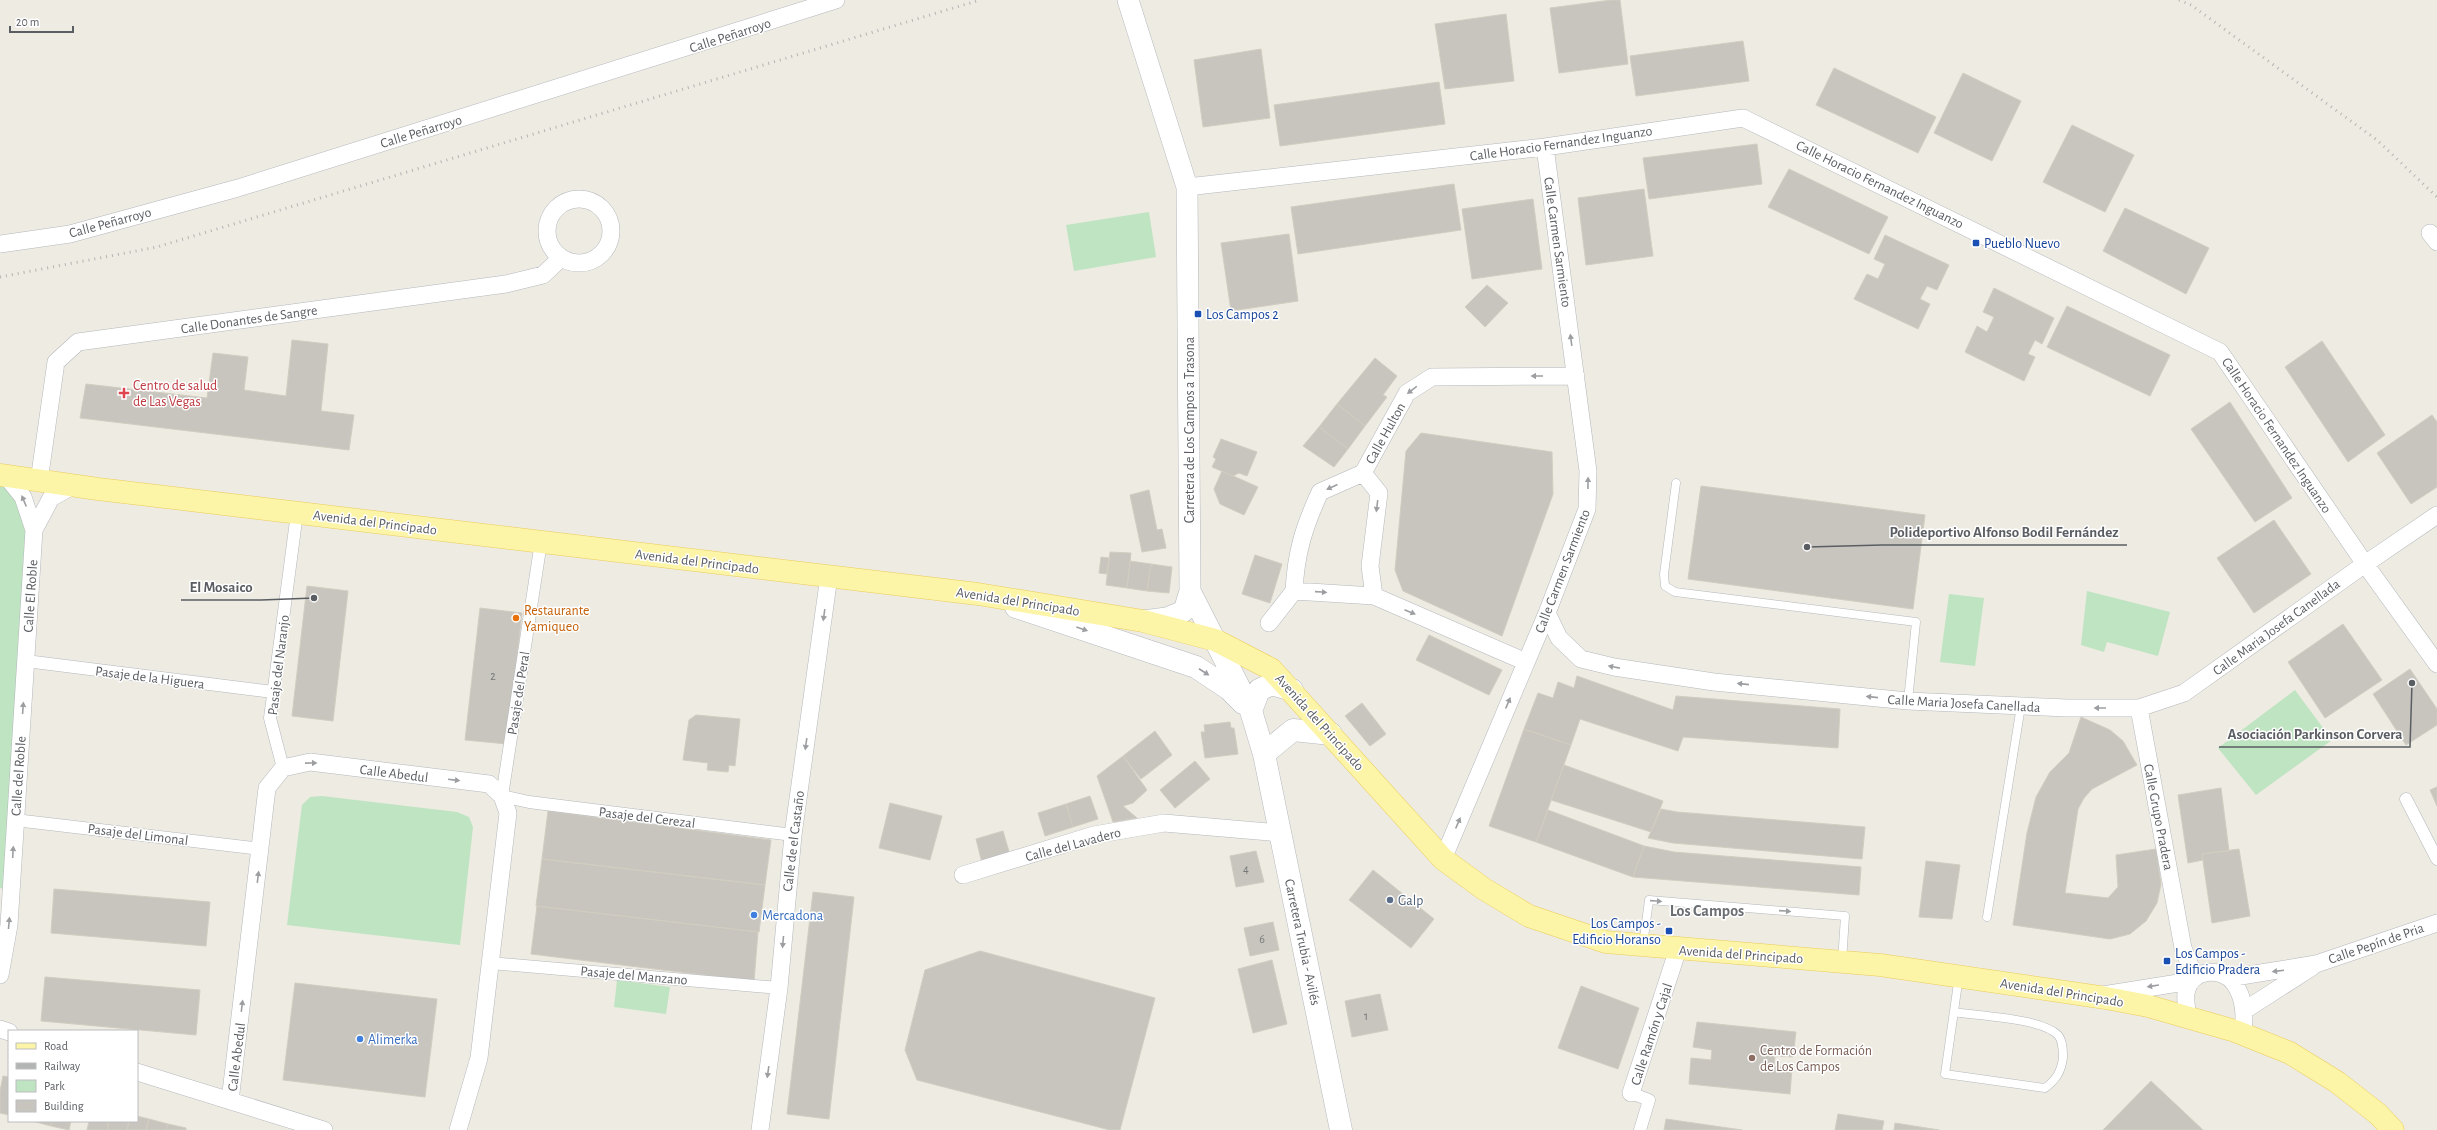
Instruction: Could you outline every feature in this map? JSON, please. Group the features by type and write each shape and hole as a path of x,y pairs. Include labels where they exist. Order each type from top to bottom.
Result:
{"main road":[{"name":"Avenida del Principado","path":"3,476 72,486 978,594 1143,622 1215,640 1271,669 1292,690 1444,859 1484,889 1529,916 1606,942 1842,962 1959,976 2148,1006 2243,1034 2290,1053 2337,1082 2378,1114 2393,1130"},
{"path":"978,594 1196,667 1229,689 1251,711 1259,690 1272,684 1292,690"},
{"name":"Carretera Trubia - Avilés","path":"1215,640 1251,711 1264,754 1341,1130"},
{"path":"1264,754 1293,730 1331,734"}],"street":[{"name":"Calle Peñarroyo","path":"0,244 70,234 238,188 836,0"},
{"name":"Carretera de Los Campos a Trasona","path":"1128,0 1187,187 1190,591 1184,611 1167,618 1143,622"},
{"name":"Calle Horacio Fernandez Inguanzo","path":"1187,187 1545,147 1743,118 2212,346 2220,352 2364,564 2437,664"},
{"name":"Calle Carmen Sarmiento","path":"1444,859 1547,613 1587,509 1588,471 1545,147"},
{"name":"Calle Donantes de Sangre","path":"39,481 56,362 78,342 506,284 543,275 561,258"},
{"name":"Calle Hulton","path":"1294,590 1296,560 1304,526 1320,492 1363,473 1407,393 1432,376 1576,376"},
{"path":"1363,473 1379,493 1370,566 1374,596"},
{"name":"Calle El Roble","path":"3,476 23,497 34,530 26,661"},
{"name":"Calle El Roble","path":"34,530 51,498 72,486"},
{"name":"Pasaje del Naranjo","path":"283,768 270,718 297,513"},
{"name":"Calle Maria Josefa Canellada","path":"1547,613 1559,638 1581,659 1614,667 1714,682 1908,701 2021,706 2139,708 2184,693 2364,564 2437,516"},
{"name":"Pasaje del Peral","path":"502,796 541,542"},
{"name":"Calle de el Castaño","path":"760,1130 779,988 793,835 829,576"},
{"path":"1269,623 1294,590 1374,596 1526,662"},
{"path":"1190,591 1215,640"},
{"name":"Pasaje de la Higuera","path":"26,661 273,692"},
{"name":"Calle del Roble","path":"0,975 9,925 26,661"},
{"name":"Calle Grupo Pradera","path":"2139,708 2179,925 2197,977"},
{"name":"Calle Abedul","path":"230,1101 261,849 267,788 283,768 310,762 489,784 502,796"},
{"path":"458,1130 479,1058 508,813 502,796"},
{"name":"Pasaje del Cerezal","path":"502,796 529,802 793,835"},
{"path":"2406,799 2437,859"},
{"name":"Pasaje del Limonal","path":"15,820 261,849"},
{"name":"Calle del Lavadero","path":"963,875 1094,835 1164,823 1281,833"},
{"name":"Calle Pepín de Pria","path":"2316,964 2437,923"},
{"name":"Calle Ramón y Cajal","path":"1640,1130 1649,1100 1631,1093 1678,949"},
{"name":"Pasaje del Manzano","path":"490,963 779,988"},
{"path":"2229,978 2316,964"},
{"path":"2245,1010 2316,964"},
{"path":"2097,997 2217,972 2229,978 2238,990 2245,1010 2243,1034"},
{"path":"2188,1018 2186,992 2197,977"},
{"path":"138,1072 324,1130"}],"lane":[{"path":"1676,483 1664,574 1665,586 1675,592 1916,622 1908,701"},
{"path":"1988,917 2021,706"},
{"path":"1643,946 1648,900 1845,916 1842,962"},
{"path":"1954,1012 2037,1023 2058,1035 2064,1048 2062,1066 2056,1081 2045,1088 1944,1074 1959,976"}],"green space":[{"path":"1149,212 1156,257 1074,271 1066,225"},
{"path":"0,475 34,530 11,891 0,888"},
{"path":"2087,591 2170,612 2158,656 2107,642 2104,652 2081,645"},
{"path":"1949,594 1984,598 1975,666 1940,662"},
{"path":"2295,690 2332,740 2256,795 2218,748"},
{"path":"322,796 457,812 469,817 473,827 460,945 287,925 302,805 310,797"},
{"path":"617,980 670,987 666,1014 614,1007"}],"building":[{"path":"1620,0 1628,64 1559,73 1550,8"},
{"path":"1506,14 1514,81 1445,89 1435,24"},
{"path":"1743,41 1749,81 1636,96 1630,56"},
{"path":"1261,49 1270,118 1203,127 1194,60"},
{"path":"1834,68 1936,117 1918,153 1816,105"},
{"path":"1963,73 2021,101 1992,161 1934,133"},
{"path":"1439,82 1445,124 1280,146 1274,105"},
{"path":"2072,125 2134,155 2105,212 2043,182"},
{"path":"1757,144 1762,184 1649,199 1643,158"},
{"path":"1789,169 1888,217 1869,254 1768,207"},
{"path":"1454,184 1461,230 1298,254 1291,207"},
{"path":"1644,189 1653,256 1586,265 1578,198"},
{"path":"1533,199 1542,269 1472,279 1462,209"},
{"path":"2125,208 2209,248 2186,294 2103,251"},
{"path":"1289,234 1298,301 1231,311 1221,243"},
{"path":"1885,235 1949,265 1937,290 1927,286 1920,299 1930,304 1918,329 1854,299 1867,274 1878,279 1885,264 1874,259"},
{"path":"1487,285 1508,303 1485,327 1465,307"},
{"path":"1994,288 2054,318 2042,344 2035,340 2028,354 2035,357 2024,381 1965,352 1977,326 1987,332 1994,317 1983,312"},
{"path":"2067,306 2170,355 2150,396 2047,347"},
{"name":"Centro de salud de Las Vegas","path":"292,340 328,344 321,411 354,415 349,450 80,418 86,384 207,398 213,353 248,357 244,390 286,396"},
{"path":"2322,341 2385,435 2348,462 2285,367"},
{"path":"1375,358 1397,376 1383,395 1387,397 1365,426 1337,404"},
{"path":"2230,402 2292,498 2255,522 2191,429"},
{"path":"1337,404 1365,426 1348,449 1319,427"},
{"path":"2432,415 2437,422 2437,487 2411,504 2377,453"},
{"path":"1319,427 1348,449 1334,467 1303,446"},
{"path":"1421,433 1552,452 1553,494 1502,636 1403,591 1395,570 1406,451"},
{"path":"1221,439 1257,452 1247,476 1239,473 1233,476 1212,467 1216,459 1213,457"},
{"path":"1222,471 1258,487 1244,515 1220,504 1214,489"},
{"path":"1701,486 1925,515 1913,609 1688,579"},
{"path":"1149,490 1157,530 1162,529 1166,548 1142,552 1130,495"},
{"path":"2274,520 2311,574 2254,613 2217,558"},
{"path":"1110,552 1131,553 1127,588 1106,585"},
{"path":"1255,555 1282,564 1270,603 1242,594"},
{"path":"1101,557 1109,558 1107,574 1099,573"},
{"path":"1130,561 1151,564 1147,591 1127,588"},
{"path":"1151,564 1172,567 1169,593 1147,591"},
{"path":"307,586 348,591 333,721 292,716"},
{"path":"480,608 522,613 507,744 465,740"},
{"path":"2343,624 2382,680 2325,718 2288,662"},
{"path":"1429,635 1502,670 1489,695 1416,660"},
{"path":"2410,669 2437,709 2437,725 2406,745 2373,694"},
{"path":"1577,676 1673,710 1676,696 1840,709 1838,748 1683,737 1678,751 1580,719 1571,745 1524,729 1538,693 1553,698 1558,682 1574,688"},
{"path":"1362,703 1386,734 1370,746 1345,716"},
{"path":"696,715 740,719 735,766 729,765 728,772 707,770 708,763 683,760 689,720"},
{"path":"2081,717 2110,730 2123,741 2137,765 2092,789 2084,798 2078,809 2065,893 2108,898 2118,887 2116,855 2156,849 2161,884 2157,903 2146,921 2130,934 2110,939 2013,925 2027,833 2036,797 2050,772 2069,753"},
{"path":"1230,722 1231,728 1234,728 1238,754 1205,758 1201,732 1205,732 1204,725"},
{"path":"1524,729 1571,745 1536,842 1489,826"},
{"path":"1155,731 1172,755 1141,779 1123,756"},
{"path":"1123,756 1147,790 1133,803 1123,806 1137,818 1113,822 1097,776"},
{"path":"1195,761 1210,779 1175,808 1160,790"},
{"path":"1564,765 1663,801 1651,832 1551,800"},
{"path":"2437,787 2437,806 2430,790"},
{"path":"2221,788 2229,851 2202,854 2203,860 2188,863 2178,795"},
{"path":"1090,796 1098,819 1073,827 1066,804"},
{"path":"890,803 942,816 930,860 879,848"},
{"path":"1066,804 1073,827 1045,836 1038,813"},
{"path":"1661,809 1677,812 1865,827 1862,859 1673,843 1648,838"},
{"path":"1548,810 1644,846 1633,877 1536,842"},
{"path":"548,811 771,840 765,885 542,859"},
{"path":"1003,831 1010,855 982,863 976,839"},
{"path":"1644,846 1674,852 1861,867 1859,895 1633,877"},
{"path":"2239,849 2250,916 2212,923 2202,854"},
{"path":"1256,851 1264,882 1236,887 1230,856"},
{"path":"542,859 765,885 759,932 536,906"},
{"path":"1926,861 1960,865 1952,919 1919,917"},
{"path":"1373,870 1434,919 1411,948 1349,900"},
{"path":"54,889 210,902 206,946 51,933"},
{"path":"813,892 854,897 829,1119 787,1114"},
{"path":"537,906 758,932 754,981 531,954"},
{"path":"1273,922 1279,950 1250,956 1244,928"},
{"path":"980,951 1155,998 1120,1130 1110,1130 917,1080 905,1050 925,970"},
{"path":"1272,960 1287,1024 1253,1033 1238,969"},
{"path":"45,977 200,990 196,1035 41,1021"},
{"name":"Alimerka","path":"295,983 437,999 425,1097 283,1080"},
{"path":"1581,986 1639,1008 1618,1069 1558,1048"},
{"path":"1380,994 1388,1030 1352,1037 1345,1001"},
{"path":"1697,1022 1796,1032 1793,1057 1775,1056 1774,1066 1792,1068 1790,1094 1689,1084 1691,1058 1711,1060 1712,1050 1693,1047"},
{"path":"3,1076 8,1077 8,1115 0,1113 0,1091"},
{"path":"2151,1081 2203,1130 2103,1130"},
{"path":"1838,1114 1884,1121 1882,1130 1835,1130"},
{"path":"138,1116 149,1119 146,1130 127,1130 129,1122 138,1122"},
{"path":"149,1119 168,1124 166,1130 146,1130"},
{"path":"1666,1119 1742,1130 1664,1130"},
{"path":"36,1122 52,1122 51,1126"},
{"path":"52,1122 71,1122 69,1130 51,1126"},
{"path":"89,1122 109,1122 107,1130 87,1130"},
{"path":"109,1122 129,1122 127,1130 107,1130"},
{"path":"1895,1123 1939,1130 1894,1130"},
{"path":"168,1124 186,1128 186,1130 166,1130"}],"railway":[{"path":"0,277 157,247 980,0"},
{"path":"2179,0 2191,5 2377,140 2437,197"}],"place":[{"name":"Pueblo Nuevo","path":"1976,243"},
{"name":"Los Campos 2","path":"1198,314"},
{"name":"Centro de salud de Las Vegas","path":"124,393"},
{"name":"Polideportivo Alfonso Bodil Fernández","path":"1807,547"},
{"name":"El Mosaico","path":"314,598"},
{"name":"Restaurante Yamiqueo","path":"516,618"},
{"name":"Asociación Parkinson Corvera","path":"2412,683"},
{"name":"Galp","path":"1390,900"},
{"name":"Mercadona","path":"754,915"},
{"name":"Los Campos - Edificio Horanso","path":"1669,931"},
{"name":"Los Campos - Edificio Pradera","path":"2167,961"},
{"name":"Alimerka","path":"360,1039"},
{"name":"Centro de Formación de Los Campos","path":"1752,1058"}],"district":[{"name":"Los Campos","path":"1707,910"}]}
